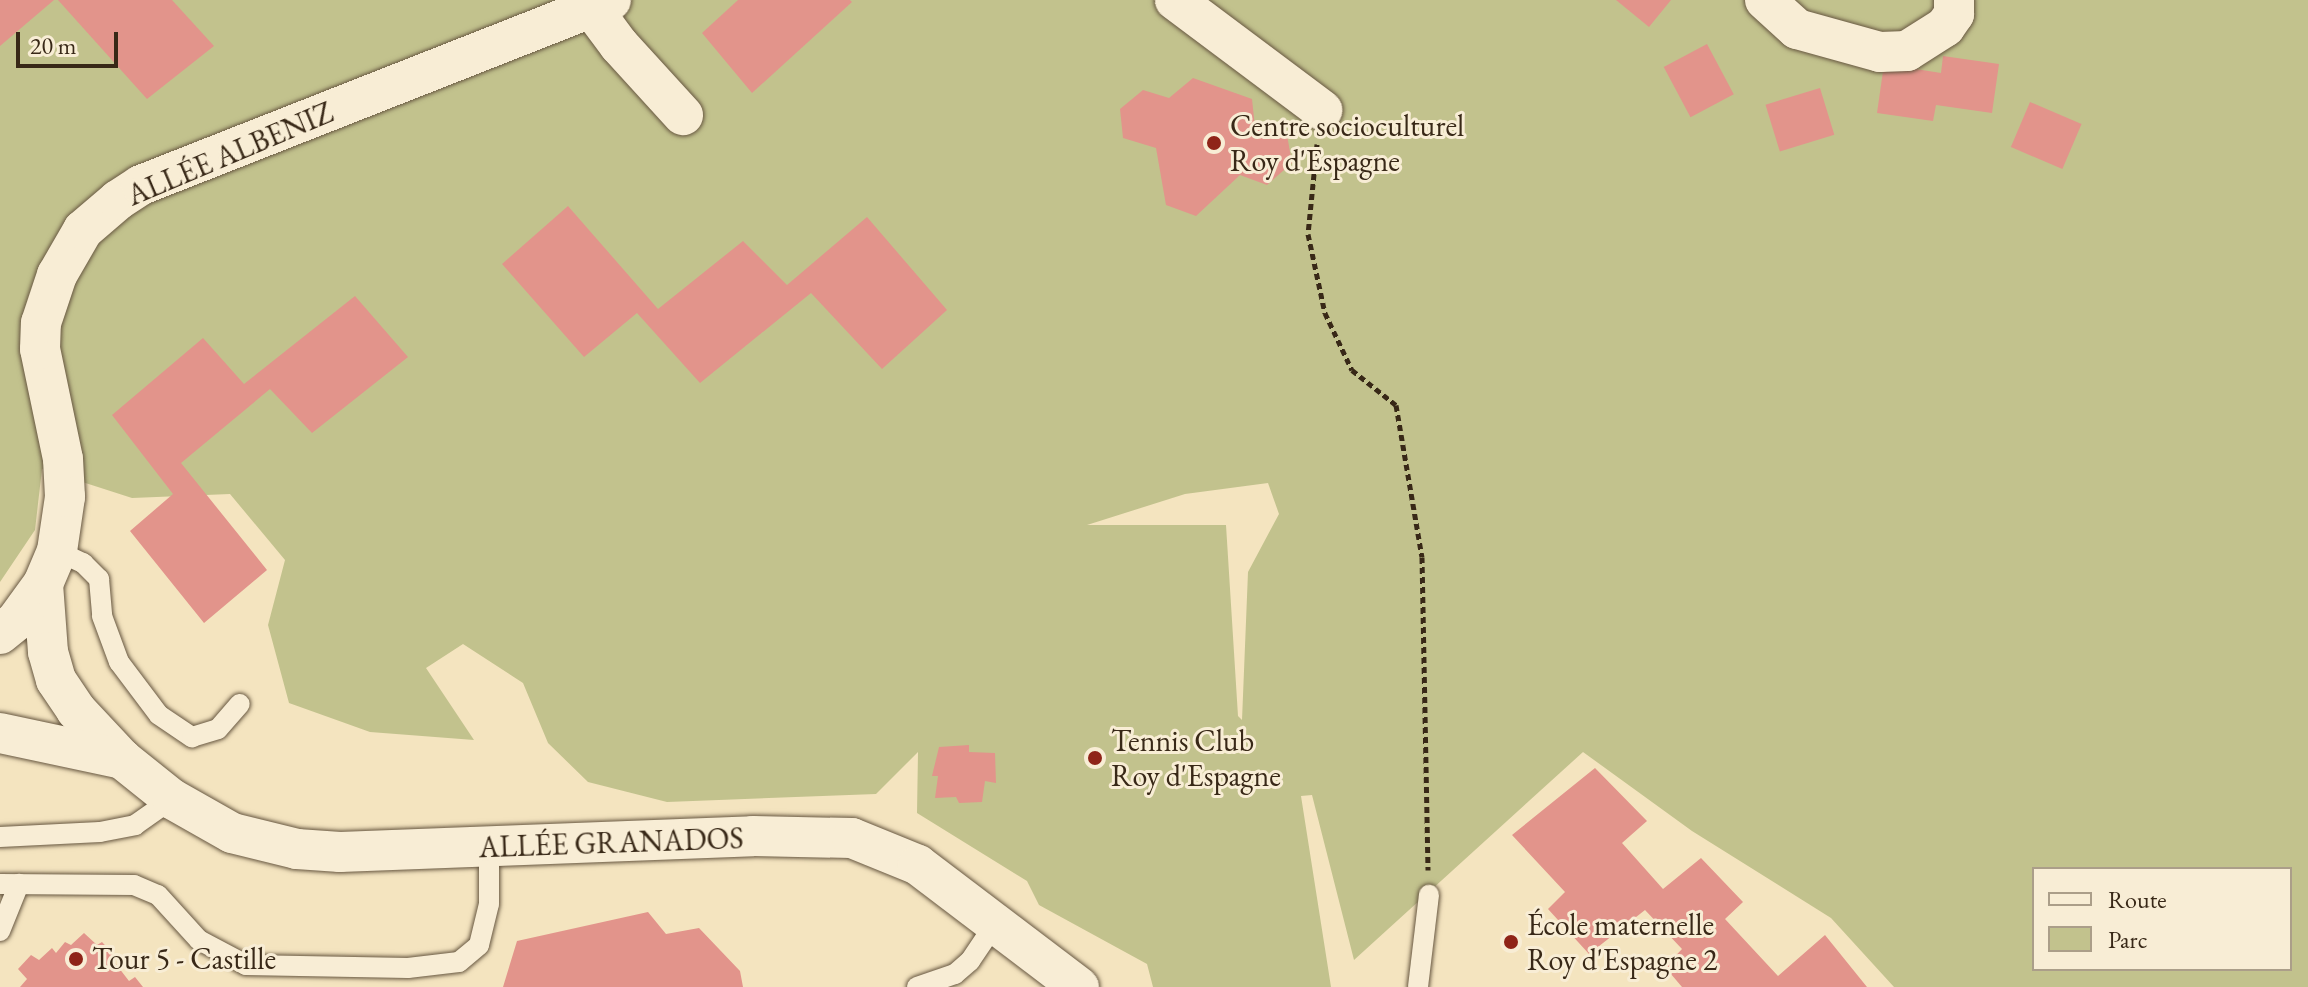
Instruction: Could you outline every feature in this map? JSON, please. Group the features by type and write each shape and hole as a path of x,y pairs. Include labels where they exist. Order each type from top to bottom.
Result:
{"street":[{"path":"1175,0 1322,110"},
{"path":"1765,0 1797,29 1880,52 1907,51 1945,27 1954,14 1954,0"},
{"path":"602,5 619,45 683,115"},
{"name":"ALLÉE ALBENIZ","path":"0,634 16,621 50,568 65,497 63,459 40,349 41,323 69,250 91,222 141,185 602,5"},
{"name":"ALLÉE GRANADOS","path":"50,568 48,652 56,680 76,710 122,759 172,799 232,833 297,849 340,852 489,849 753,836 852,838 918,865 1079,987"},
{"name":"ALLÉE GRANADOS","path":"0,733 122,759"}],"lane":[{"path":"50,568 83,563 99,579 102,616 119,662 159,715 192,737 218,729 240,704"},
{"path":"0,837 100,832 135,825 172,799"},
{"path":"0,931 9,884 134,885 158,895 199,940 246,965 408,968 459,962 479,945 489,904 489,849"},
{"path":"1418,987 1429,895"},
{"path":"917,987 955,974 970,961 995,924"}],"path":[{"path":"1322,110 1313,164 1308,234 1325,313 1352,370 1396,405 1422,557 1429,895"}],"green space":[{"path":"0,0 2308,0 2308,987 1894,987 1831,918 1692,831 1583,752 1354,960 1312,795 1301,796 1331,987 1153,987 1147,964 1039,905 1027,881 917,813 918,752 876,794 667,802 588,782 548,743 523,683 463,644 426,668 474,740 370,732 289,703 268,625 285,560 230,494 132,498 42,469 35,530 0,582","holes":["1268,483 1279,514 1248,572 1242,720 1238,716 1226,525 1087,525 1185,494"]}],"building":[{"path":"0,0 54,0 0,46"},
{"path":"58,0 172,0 214,46 147,99"},
{"path":"738,0 852,2 752,93 702,33"},
{"path":"1616,0 1671,0 1649,27"},
{"path":"1707,44 1734,94 1690,117 1664,67"},
{"path":"1943,56 1999,64 1992,113 1936,105 1933,121 1877,113 1884,64 1941,73"},
{"name":"Centre socioculturel Roy d'Espagne","path":"1193,78 1252,99 1255,127 1287,135 1292,163 1267,185 1240,175 1196,216 1166,205 1156,148 1123,138 1120,109 1143,90 1169,98"},
{"path":"1820,88 1834,135 1780,152 1765,105"},
{"path":"2030,102 2082,124 2062,169 2011,147"},
{"path":"568,206 658,309 743,241 787,285 867,217 947,310 882,369 811,293 700,383 637,313 584,357 502,264"},
{"path":"355,296 408,357 312,433 270,389 181,463 267,570 204,623 130,531 173,494 112,415 203,338 244,384"},
{"path":"969,745 969,752 995,753 996,783 985,781 982,802 959,803 956,797 935,798 938,776 932,776 939,747"},
{"path":"1595,768 1647,821 1622,843 1663,889 1701,858 1743,902 1725,919 1778,976 1825,935 1867,987 1682,987 1665,967 1682,949 1645,910 1589,954 1548,909 1565,892 1512,835"},
{"path":"648,912 666,934 699,928 740,971 743,987 503,987 517,941"},
{"name":"Tour 5 - Castille","path":"84,933 97,945 102,942 115,956 112,959 129,981 135,977 143,987 20,987 27,979 18,969 31,955 39,960 52,948 56,953 65,942 71,945"}],"place":[{"name":"Centre socioculturel Roy d'Espagne","path":"1214,143"},
{"name":"Tennis Club Roy d'Espagne","path":"1095,758"},
{"name":"École maternelle Roy d'Espagne 2","path":"1511,942"},
{"name":"Tour 5 - Castille","path":"76,959"}]}
